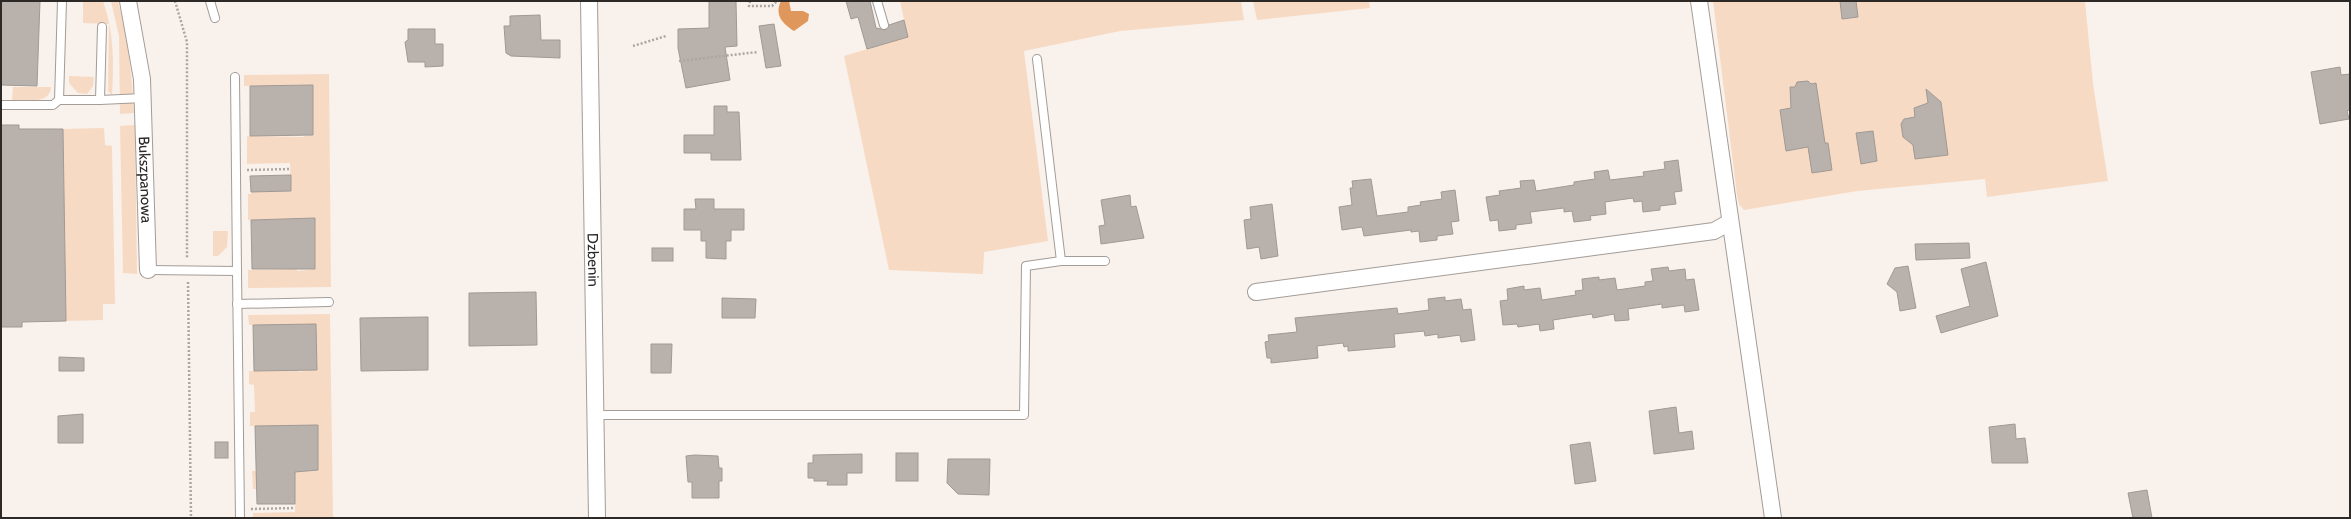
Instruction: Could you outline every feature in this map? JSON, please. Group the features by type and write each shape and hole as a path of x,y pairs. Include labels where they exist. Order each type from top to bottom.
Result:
{"street":[{"name":"Bukszpanowa","path":"128,1 140,58 144,98 148,270"},
{"name":"Dzbenin","path":"589,1 596,518"},
{"path":"1698,1 1773,518"},
{"path":"1256,292 1714,231 1730,222"}],"lane":[{"path":"1,105 53,106 59,100 62,1"},
{"path":"210,1 215,18"},
{"path":"877,1 884,25"},
{"path":"100,100 102,28"},
{"path":"1037,59 1061,261"},
{"path":"235,77 240,518"},
{"path":"59,100 144,98"},
{"path":"595,415 1024,415 1026,266 1061,261 1105,261"},
{"name":"Bukszpanowa","path":"148,270 237,271"},
{"path":"237,304 329,302"}],"path":[{"path":"750,1 749,6 772,6 777,1"},
{"path":"633,46 666,36"},
{"path":"679,62 758,52"},
{"path":"243,170 291,169"},
{"path":"248,509 295,508"}],"shaded area":[{"path":"83,1 103,1 109,24 83,23"},
{"path":"111,1 118,1 127,43 134,113 120,114 119,36"},
{"path":"781,1 789,1 791,11 803,11 809,14 808,21 794,31 783,22 779,15 779,6"},
{"path":"900,1 1241,1 1244,20 1120,31 1024,51 1048,241 984,252 983,274 889,270 844,56 908,37"},
{"path":"1253,1 1369,1 1370,8 1257,20"},
{"path":"1713,1 2085,1 2093,84 2108,181 1987,197 1985,179 1857,191 1744,210 1739,204 1737,195"},
{"path":"109,24 113,71 112,95 108,91"},
{"path":"329,74 331,287 248,288 248,270 297,269 297,271 315,269 314,219 248,220 248,194 251,194 251,192 291,191 290,163 247,164 247,136 304,137 313,135 313,85 244,86 244,75"},
{"path":"69,76 94,77 93,86 87,94 78,93 69,83"},
{"path":"13,87 51,87 50,93 46,97 30,101 12,100"},
{"path":"135,125 137,274 123,273 120,126"},
{"path":"104,128 105,145 112,146 115,304 103,304 103,320 66,321 63,129"},
{"path":"213,231 228,231 227,247 218,256 213,256"},
{"path":"330,314 333,518 253,518 253,513 295,512 295,488 253,489 252,471 300,470 301,472 318,469 318,425 250,426 250,412 255,412 254,385 249,384 249,371 298,370 299,372 317,369 316,325 249,325 248,315"}],"building":[{"path":"1,1 40,1 37,86 1,85"},
{"path":"709,1 736,1 737,46 725,47 730,80 686,88 678,48 678,29 709,28"},
{"path":"846,1 870,1 876,28 885,30 889,25 904,20 908,37 867,49 858,17 851,19"},
{"path":"1840,1 1856,1 1858,17 1842,19"},
{"path":"540,15 541,40 560,40 560,58 511,56 506,53 504,26 510,26 510,16"},
{"path":"774,24 781,66 766,68 759,26"},
{"path":"408,29 435,29 435,44 443,44 443,66 425,67 425,62 408,62 405,42 408,40"},
{"path":"2340,67 2341,75 2350,74 2350,110 2347,111 2349,119 2320,124 2311,72"},
{"path":"1808,81 1811,84 1816,83 1825,143 1828,143 1832,170 1812,173 1808,147 1786,151 1780,110 1791,108 1790,87 1795,87 1797,82"},
{"path":"313,85 313,135 250,136 250,86"},
{"path":"1926,89 1941,102 1948,155 1915,159 1913,145 1903,137 1901,124 1904,119 1915,117 1914,108 1928,103"},
{"path":"714,106 727,106 727,112 739,112 741,160 711,160 711,153 684,153 684,135 714,135"},
{"path":"1,125 19,125 19,129 63,129 66,321 22,322 22,327 1,327"},
{"path":"1873,131 1877,161 1861,164 1856,133"},
{"path":"1678,160 1682,191 1674,192 1676,204 1660,206 1660,210 1643,212 1642,201 1634,202 1633,198 1605,202 1606,214 1590,216 1591,220 1574,222 1572,211 1564,212 1564,208 1530,212 1532,223 1516,225 1516,229 1499,231 1498,220 1490,221 1486,197 1500,195 1499,191 1521,188 1520,181 1534,180 1536,191 1574,185 1574,182 1595,179 1594,172 1608,170 1610,180 1644,176 1643,172 1665,169 1664,162"},
{"path":"291,175 291,191 251,192 250,176"},
{"path":"1371,179 1377,216 1408,212 1408,207 1421,205 1420,202 1442,199 1441,192 1455,190 1459,221 1451,222 1453,234 1437,236 1437,240 1420,242 1419,231 1411,232 1411,230 1364,236 1362,227 1342,230 1339,207 1352,205 1350,188 1353,188 1352,181"},
{"path":"1130,195 1131,207 1136,206 1144,238 1101,244 1099,226 1105,225 1101,200"},
{"path":"695,199 714,199 714,209 744,209 744,230 731,230 731,241 726,241 726,259 706,258 706,241 701,241 701,230 684,230 684,209 696,209"},
{"path":"1272,204 1278,256 1261,259 1259,247 1247,249 1244,220 1251,219 1250,207"},
{"path":"315,218 315,269 252,269 251,220"},
{"path":"1969,243 1970,258 1916,260 1915,244"},
{"path":"652,248 673,248 673,261 652,261"},
{"path":"1986,262 1998,316 1941,333 1936,316 1970,306 1961,269"},
{"path":"1908,266 1916,308 1900,311 1897,292 1887,284 1895,268"},
{"path":"1668,267 1669,271 1685,269 1686,280 1694,279 1699,310 1685,312 1684,305 1662,308 1662,304 1628,309 1629,320 1615,321 1614,314 1593,318 1592,314 1553,320 1554,329 1540,331 1539,324 1518,327 1517,324 1503,325 1500,301 1508,300 1507,289 1524,286 1524,290 1540,288 1542,300 1576,295 1575,291 1583,290 1582,279 1599,277 1599,280 1615,278 1617,290 1645,286 1645,282 1653,281 1651,269"},
{"path":"536,292 537,345 469,346 469,293"},
{"path":"1445,297 1445,301 1461,299 1463,310 1471,309 1475,340 1461,342 1460,335 1438,338 1438,334 1425,336 1424,331 1394,334 1395,347 1348,351 1348,346 1344,347 1343,343 1317,346 1318,358 1271,363 1271,358 1267,358 1265,342 1269,341 1268,335 1297,332 1295,318 1397,308 1398,314 1429,310 1428,299"},
{"path":"722,298 756,299 755,318 722,318"},
{"path":"428,317 428,370 361,371 360,318"},
{"path":"316,324 317,370 254,371 253,325"},
{"path":"651,344 672,344 671,373 651,373"},
{"path":"59,357 84,358 84,371 59,371"},
{"path":"1676,407 1679,433 1692,431 1694,449 1654,454 1649,411"},
{"path":"83,414 83,443 58,443 58,416"},
{"path":"2015,424 2016,439 2025,438 2028,463 1992,463 1989,427"},
{"path":"318,425 318,470 295,472 295,504 257,504 255,426"},
{"path":"215,442 228,442 228,458 215,458"},
{"path":"1590,442 1596,481 1575,484 1570,445"},
{"path":"896,453 918,453 918,481 896,481"},
{"path":"862,454 862,473 847,473 847,485 827,485 828,481 814,481 814,478 808,478 808,463 813,463 813,455"},
{"path":"686,456 718,456 719,468 722,468 722,481 719,481 719,498 692,498 692,482 688,482"},
{"path":"948,459 990,459 989,495 958,494 947,483"},
{"path":"2147,490 2152,518 2133,518 2128,493"}]}
